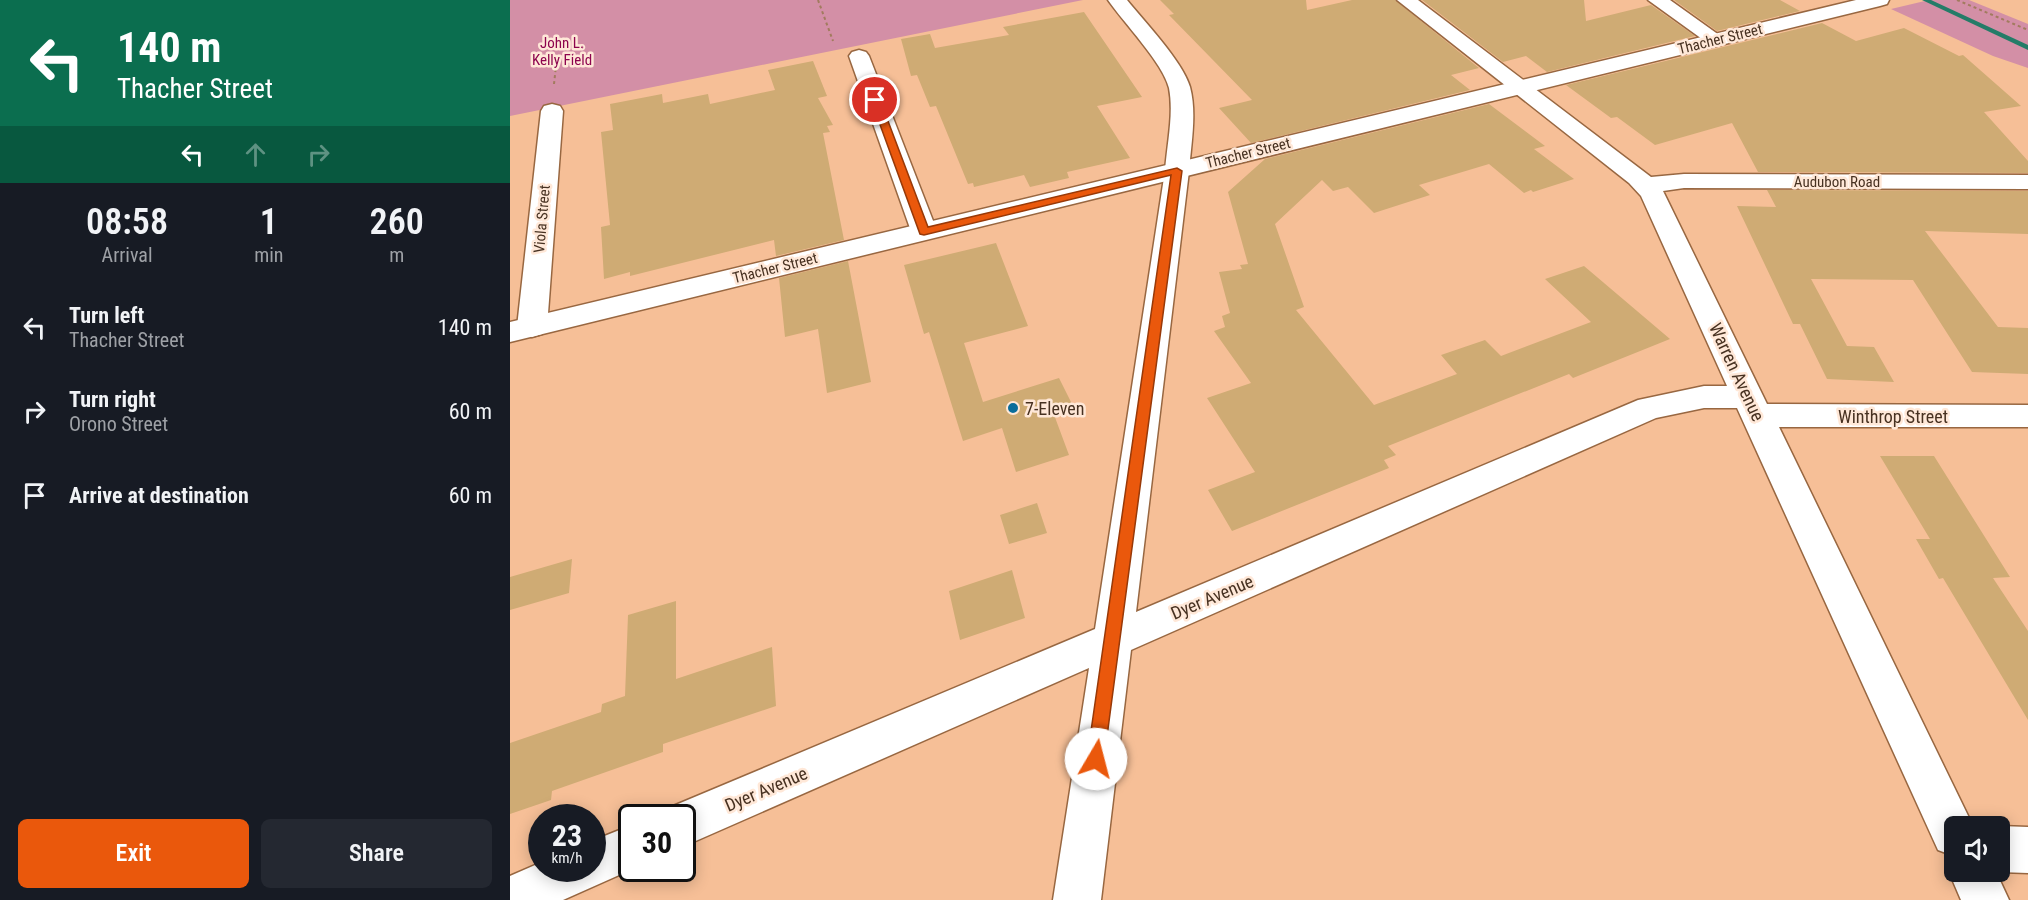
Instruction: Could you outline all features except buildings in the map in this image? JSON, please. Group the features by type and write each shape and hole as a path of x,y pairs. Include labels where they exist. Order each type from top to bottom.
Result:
{"street":[{"path":"1077,900 1177,171 1182,105 1179,85 1169,68 1117,0"},
{"name":"Warren Avenue","path":"1406,0 1645,185 1658,203 1946,816"},
{"path":"1657,0 1716,40"},
{"name":"Thacher Street","path":"521,329 1880,0"},
{"path":"859,56 924,231"},
{"name":"Viola Street","path":"521,329 552,111"},
{"name":"Audubon Road","path":"1645,185 1684,181 2028,182"},
{"name":"Dyer Avenue","path":"696,819 1649,408 1694,398 1753,406"},
{"name":"Winthrop Street","path":"1753,406 2028,416"},
{"path":"2010,849 2028,850"},
{"path":"510,900 550,882"},
{"path":"1977,882 1985,900"}],"path":[{"path":"818,0 836,51 859,56"},
{"path":"1957,0 2028,30"}],"green space":[{"name":"John L. Kelly Field","path":"510,0 1083,0 510,116"},
{"path":"1929,0 1969,0 2028,24 2028,68 1993,56 1891,9"}],"waterway":[{"path":"1925,0 2028,48"}],"place":[{"name":"7-Eleven","path":"1013,408"}],"route":[{"path":"875,100 924,231 1177,171 1096,759"}]}
